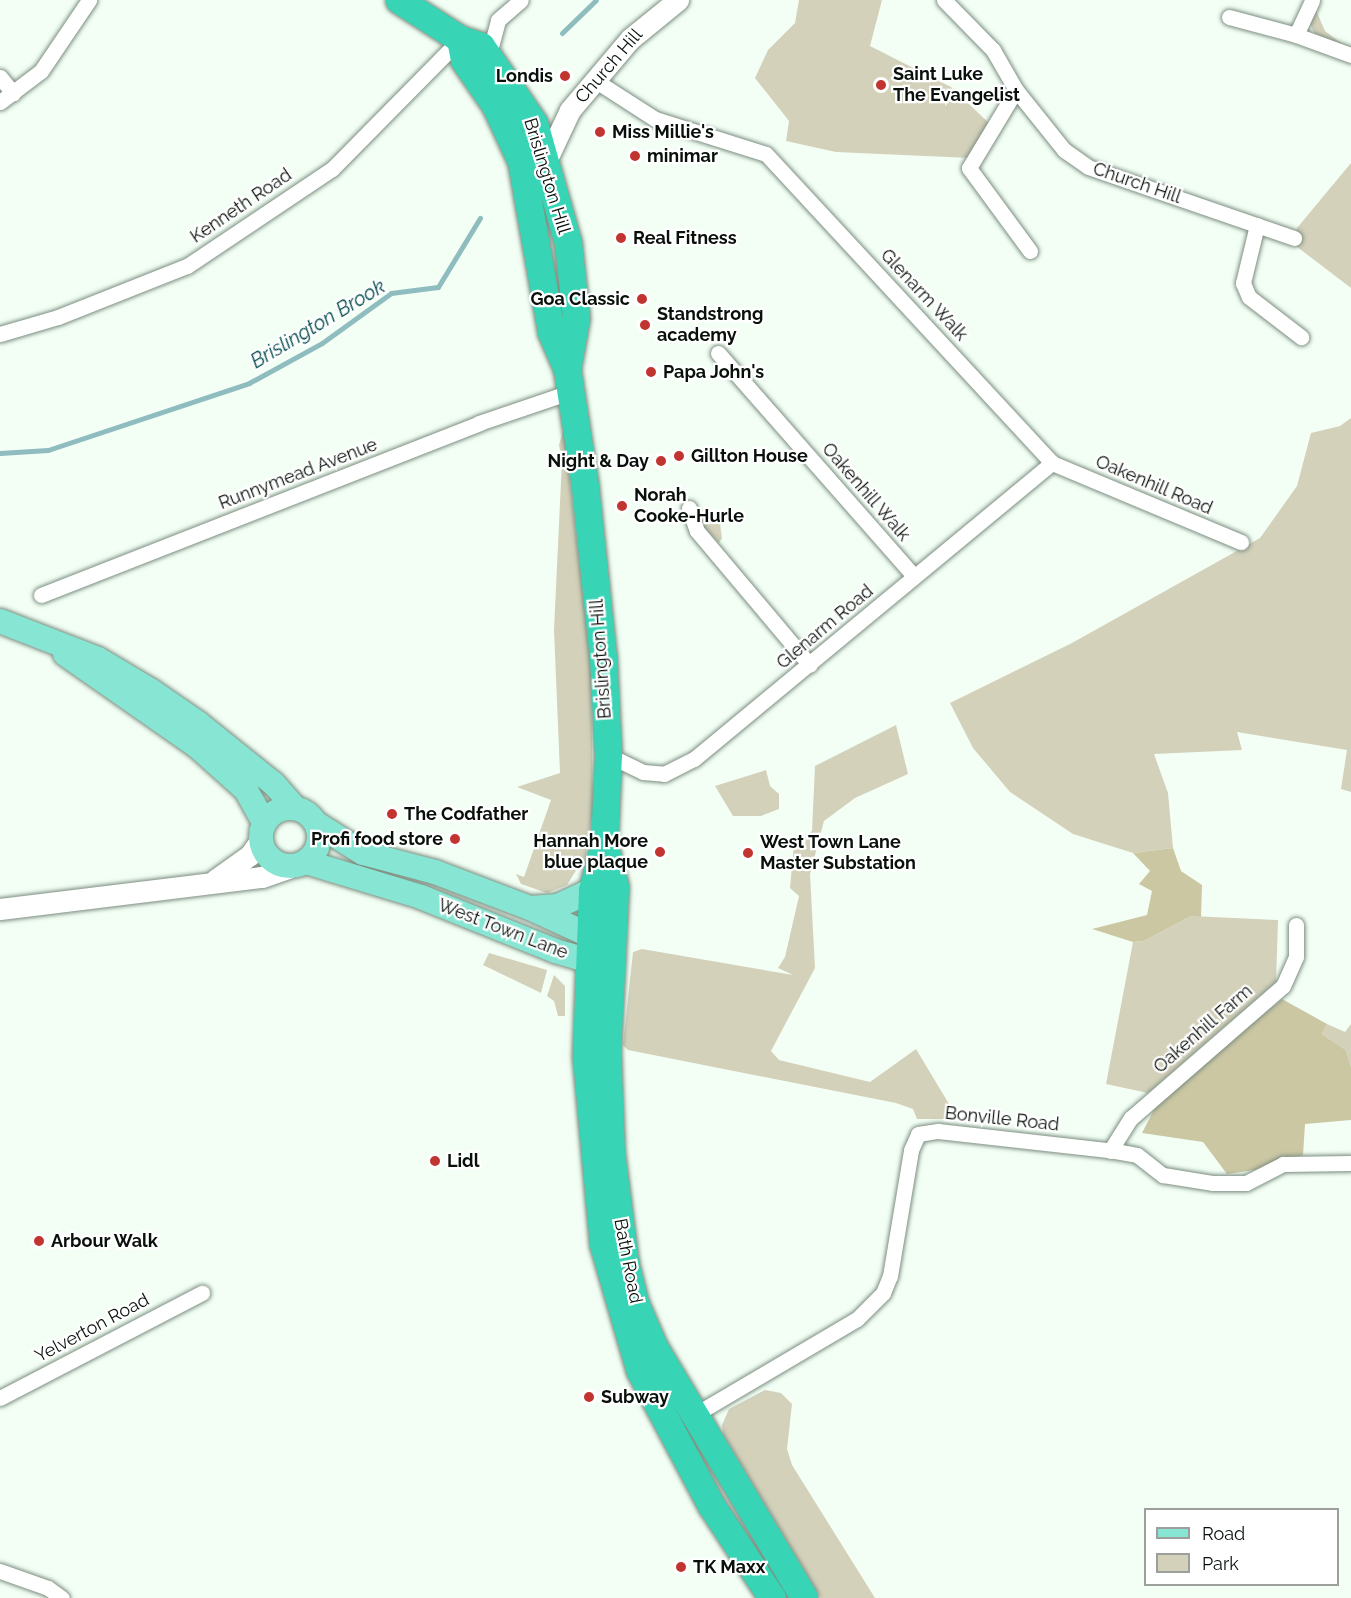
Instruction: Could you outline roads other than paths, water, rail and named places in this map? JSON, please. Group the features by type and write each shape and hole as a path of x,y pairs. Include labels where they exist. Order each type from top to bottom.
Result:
{"highway":[{"path":"399,0 460,39"},
{"name":"Brislington Hill","path":"568,381 576,318 568,243 546,161 534,123 489,54 481,46 460,39 464,60 482,83 514,143 551,332 568,381 585,487 601,636 608,755 604,843 592,891 596,949"},
{"path":"514,143 534,123"},
{"path":"536,258 552,263 561,259 568,243"},
{"name":"Brislington Hill","path":"596,949 615,887 604,843"},
{"name":"Bath Road","path":"596,949 607,1050 611,1153 625,1263 644,1325 694,1415 804,1598"},
{"name":"Bath Road","path":"596,949 586,1057 593,1156 603,1244 622,1320 653,1397 711,1505 772,1598"}],"main road":[{"name":"Church Hill","path":"546,161 570,110 630,39 678,0"},
{"name":"Church Hill","path":"534,123 570,110"},
{"path":"0,621 54,644 98,658 160,696 274,784 295,808"},
{"path":"54,644 82,669 197,746 246,790 263,831 269,857 297,865"},
{"path":"0,909 262,876 297,865 316,850 320,838 317,824 304,811 295,808 279,809 263,831 250,855 215,881"},
{"name":"West Town Lane","path":"317,824 363,853 435,872 530,908 596,949"},
{"name":"West Town Lane","path":"297,865 421,897 596,949"},
{"name":"West Town Lane","path":"530,908 567,904 592,891"}],"street":[{"path":"0,77 6,98 41,71 89,0"},
{"path":"489,54 498,20 521,0"},
{"name":"Church Hill","path":"944,0 993,50 1016,90 1064,150 1088,166 1294,238"},
{"path":"1296,34 1312,0"},
{"path":"1229,17 1296,34 1351,54"},
{"name":"Kenneth Road","path":"0,334 58,317 187,266 332,169 460,39"},
{"name":"Glenarm Walk","path":"596,81 655,119 766,154 1052,463"},
{"path":"1016,90 969,168 1030,251"},
{"path":"1257,225 1243,284 1249,297 1301,337"},
{"name":"Oakenhill Walk","path":"718,353 914,576"},
{"name":"Runnymead Avenue","path":"41,595 479,423 568,381"},
{"name":"Oakenhill Road","path":"1052,463 1241,543"},
{"name":"Glenarm Road","path":"608,755 643,772 664,774 694,759 1052,463"},
{"path":"689,508 697,531 810,665"},
{"name":"Oakenhill Farm","path":"1110,1150 1131,1118 1283,986 1296,957 1296,925"},
{"name":"Bonville Road","path":"694,1415 857,1319 883,1293 890,1276 911,1150 918,1134 938,1131 1110,1150 1137,1155 1163,1175 1213,1183 1246,1183 1283,1164 1351,1163"},
{"name":"Yelverton Road","path":"0,1398 202,1293"},
{"path":"0,1571 48,1588 62,1598"}],"waterway":[{"name":"Brislington Brook","path":"562,33 596,0"},
{"name":"Brislington Brook","path":"0,453 48,450 249,383 322,343 391,293 438,287 480,218"}],"place":[{"name":"Londis","path":"565,76"},
{"name":"Saint Luke The Evangelist","path":"881,85"},
{"name":"Miss Millie's","path":"600,132"},
{"name":"minimar","path":"635,156"},
{"name":"Real Fitness","path":"621,238"},
{"name":"Goa Classic","path":"642,299"},
{"name":"Standstrong academy","path":"645,325"},
{"name":"Papa John's","path":"651,372"},
{"name":"Gillton House","path":"679,456"},
{"name":"Night & Day","path":"661,461"},
{"name":"Norah Cooke-Hurle","path":"622,506"},
{"name":"The Codfather","path":"392,814"},
{"name":"Profi food store","path":"455,839"},
{"name":"Hannah More blue plaque","path":"660,852"},
{"name":"West Town Lane Master Substation","path":"748,853"},
{"name":"Lidl","path":"435,1161"},
{"name":"Arbour Walk","path":"39,1241"},
{"name":"Subway","path":"589,1397"},
{"name":"TK Maxx","path":"681,1567"}]}
